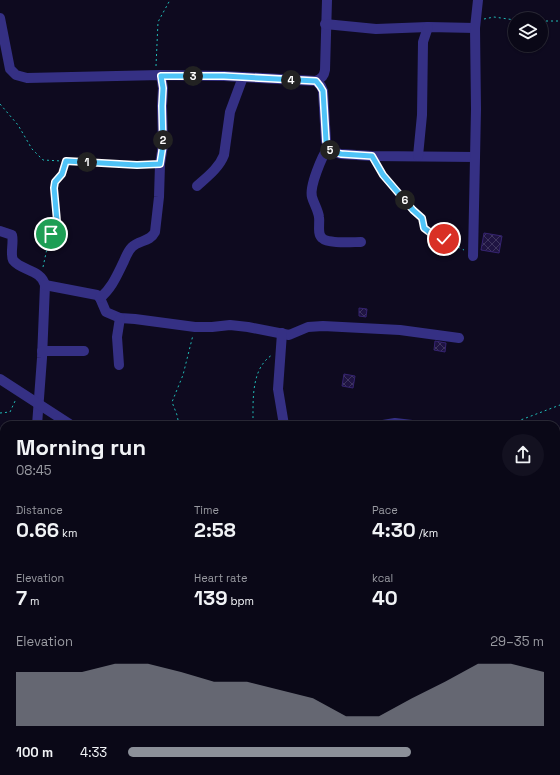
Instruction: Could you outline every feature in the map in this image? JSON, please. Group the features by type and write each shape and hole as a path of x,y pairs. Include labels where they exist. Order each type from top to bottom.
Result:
{"street":[{"path":"0,18 4,54 10,69 13,73 27,78 161,76 316,81 321,79 324,75 327,0"},
{"path":"473,256 476,25 478,0"},
{"path":"325,24 376,29 476,25"},
{"path":"418,156 422,115 423,42 428,27"},
{"path":"100,298 114,283 130,249 153,236 156,226 160,197 160,164 163,145 163,88 161,76"},
{"path":"197,186 208,177 224,155 230,112 243,78"},
{"path":"316,81 323,91 326,141 328,148 335,153 401,157 475,157"},
{"path":"328,148 323,154 312,193 319,216 319,234 323,239 327,240 361,242"},
{"path":"0,231 12,234 14,243 12,255 17,264 37,274 43,281 92,294 100,298 106,312 120,318 195,327 230,325 282,334 292,334 308,327 323,326 400,330 459,338"},
{"path":"37,421 42,351 43,281"},
{"path":"119,365 117,337 120,318"},
{"path":"282,334 278,389 283,421"},
{"path":"42,351 84,352"},
{"path":"0,379 65,421"}],"path":[{"path":"161,76 156,69 158,22 170,0"},
{"path":"476,25 494,17 508,19"},
{"path":"548,21 560,22"},
{"path":"0,104 18,125 32,149 43,160 137,165 160,164"},
{"path":"372,156 383,175 413,210 422,218 424,228 432,234 473,256"},
{"path":"43,281 48,244 57,221 54,188 55,182 62,174 66,161"},
{"path":"178,421 172,402 183,375 195,327"},
{"path":"254,418 254,389 261,365 281,350"},
{"path":"0,413 10,412 20,391"},
{"path":"518,421 560,405"}],"building":[{"path":"484,233 502,236 499,253 481,250"},
{"path":"359,308 367,309 366,317 359,316"},
{"path":"435,341 446,343 445,352 434,350"},
{"path":"344,374 355,376 353,388 342,386"}],"route":[{"path":"51,234 57,221 54,188 55,182 62,174 66,161 137,165 160,164 163,145 163,88 161,76 224,76 316,81 323,91 326,141 330,151 341,154 372,156 383,175 413,210 422,218 424,228 432,234 444,239"}]}
